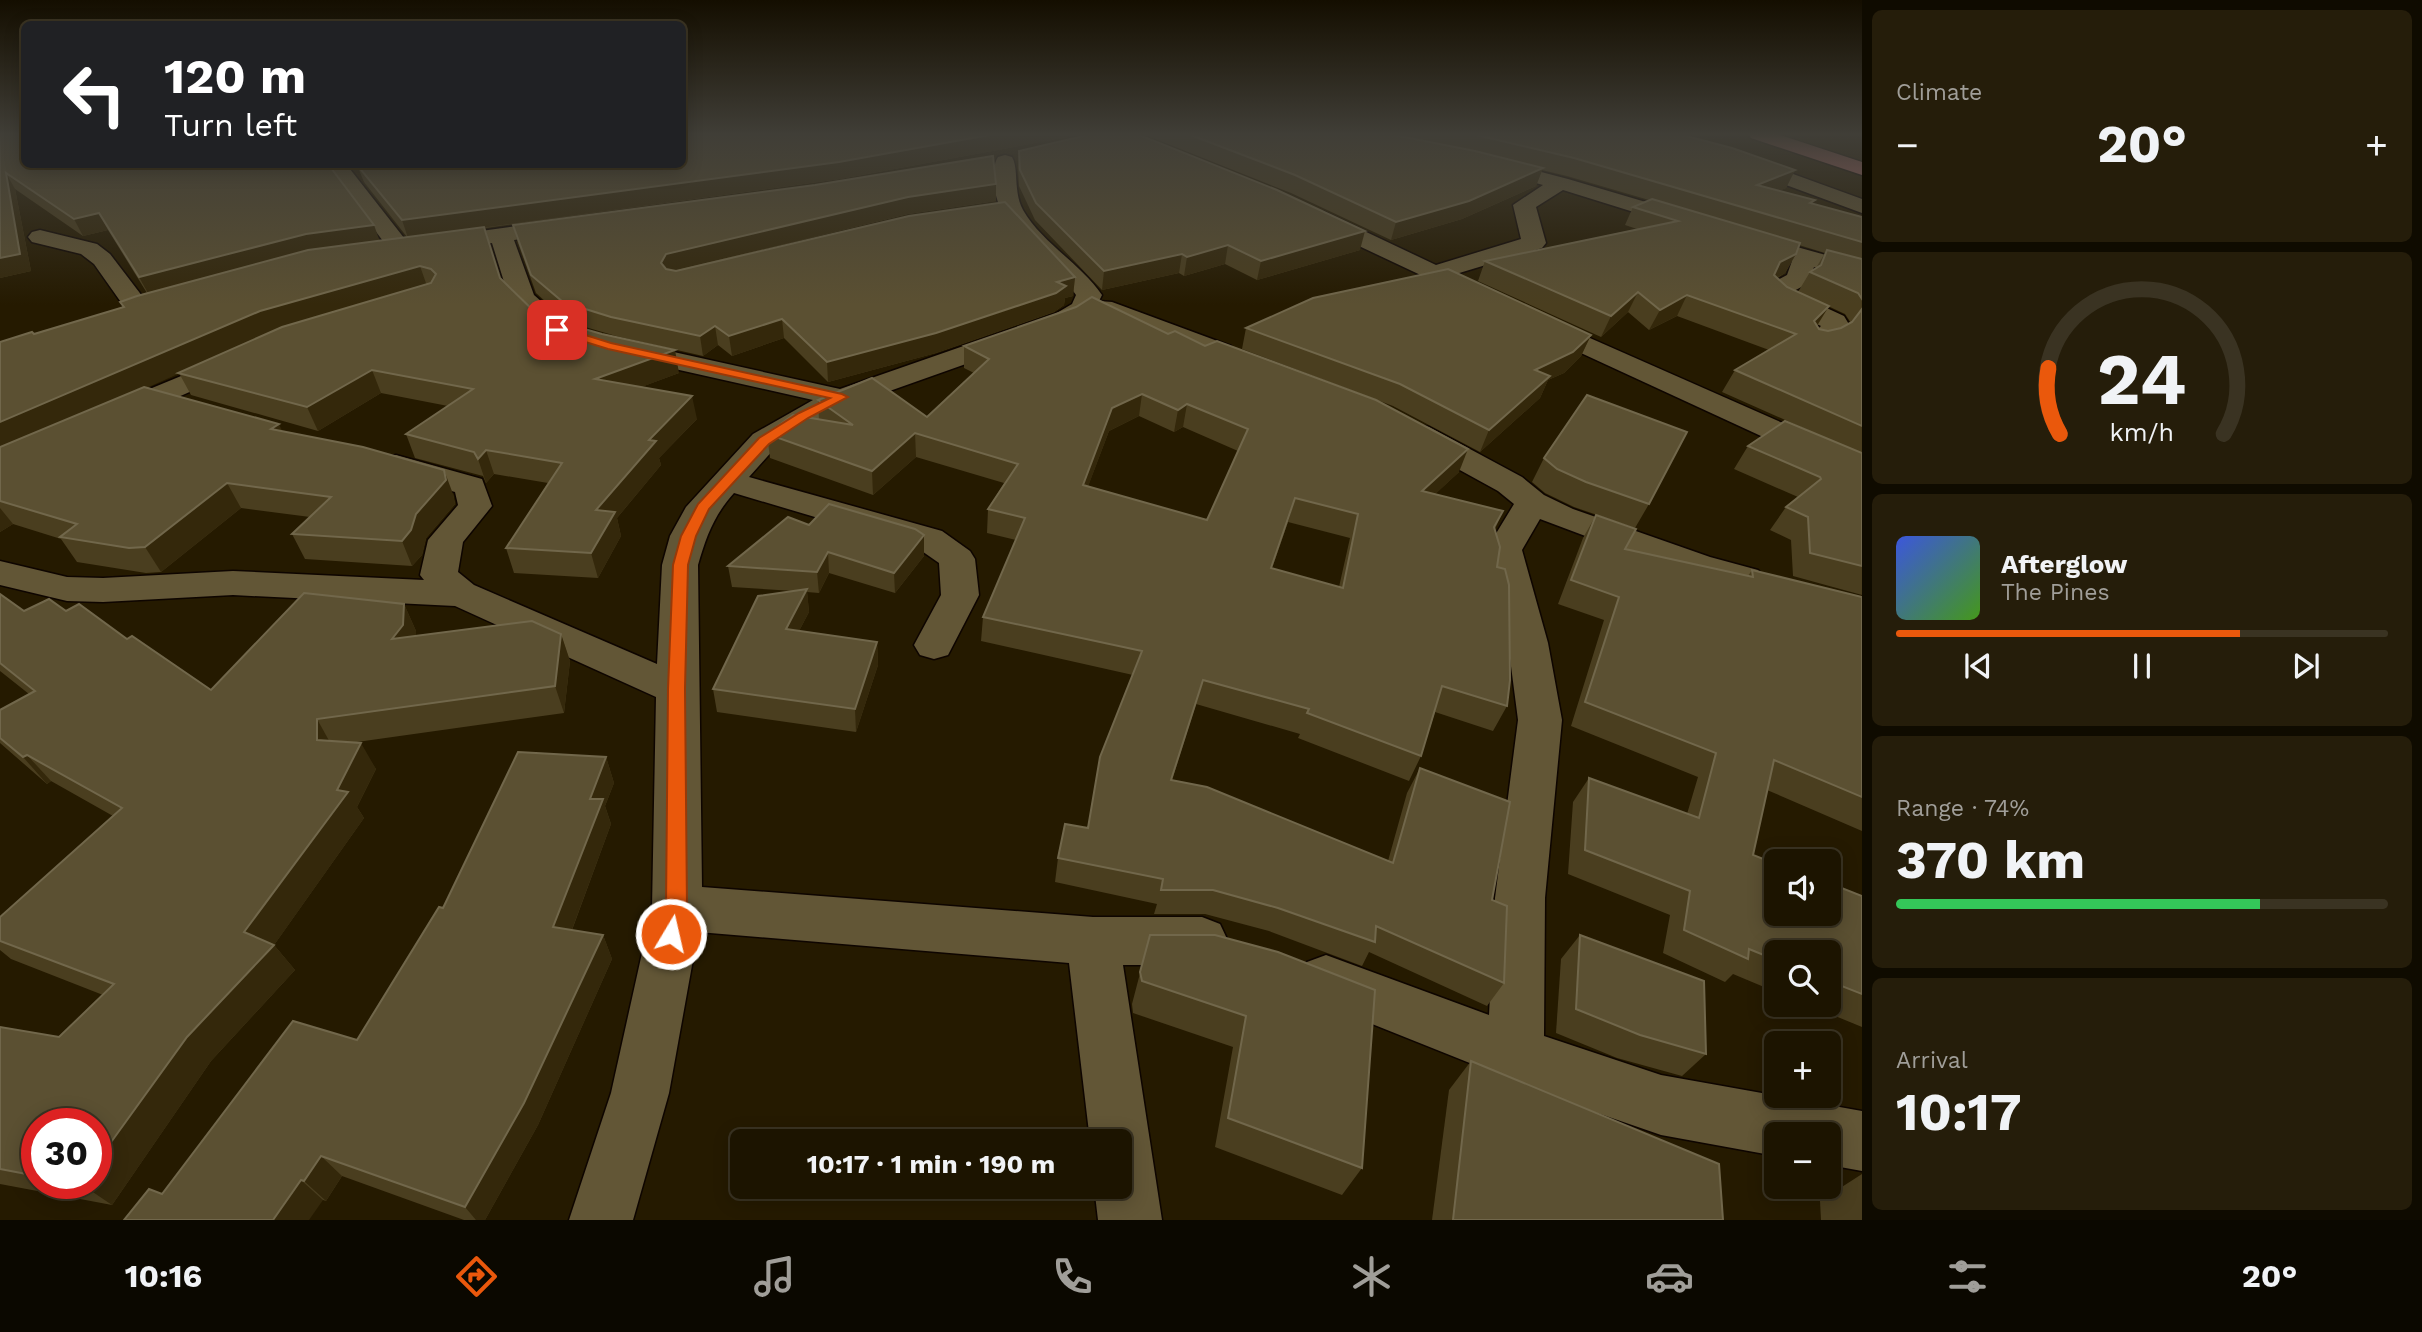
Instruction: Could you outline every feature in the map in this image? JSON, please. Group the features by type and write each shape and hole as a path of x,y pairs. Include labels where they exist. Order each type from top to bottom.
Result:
{"street":[{"path":"356,191 400,248"},
{"path":"601,1220 640,1093 677,908 680,565 688,536 703,507 764,441 803,416 842,397 1064,320 1083,309 1089,295 1079,278 1023,225 999,210 1005,191"},
{"path":"1434,273 1534,243 1524,205 1548,191"},
{"path":"1587,191 1702,226"},
{"path":"1821,191 1862,206"},
{"path":"1294,206 1508,308 1862,470"},
{"path":"375,251 583,224"},
{"path":"1728,234 1862,273"},
{"path":"501,235 522,298 557,330 608,346 842,397"},
{"path":"40,237 89,249 102,259 139,310"},
{"path":"1805,258 1798,279 1779,289 1778,294 1785,300 1835,322 1837,326 1818,342"},
{"path":"1086,302 1254,365"},
{"path":"94,423 254,353"},
{"path":"155,397 207,412"},
{"path":"1392,421 1510,484 1532,502 1560,516 1697,565 1773,586"},
{"path":"365,456 470,486 475,506 446,540 439,575 461,594 677,689"},
{"path":"727,481 929,539 957,559 960,595 934,645"},
{"path":"1514,1052 1520,898 1540,720 1528,643 1504,550 1532,502"},
{"path":"0,573 67,589 103,590 233,583 461,594"},
{"path":"677,908 1093,941 1204,941 1261,957 1661,1105 1764,1124"},
{"path":"1093,941 1118,1129"},
{"path":"1841,1137 1862,1141"},
{"path":"1127,1199 1130,1220"}],"building":[{"path":"0,191 9,191 20,254 0,258"},
{"path":"33,191 348,191 374,225 306,234 139,277 99,213 74,219"},
{"path":"378,191 621,191 402,220"},
{"path":"770,191 949,191 908,197 666,254 661,263 666,269 676,271 909,216 1005,202 1075,277 1057,282 1066,286 1056,293 936,333 827,362 782,319 729,336 715,326 700,336 611,317 563,302 531,275 513,225"},
{"path":"1030,191 1279,191 1365,231 1261,261 1228,245 1187,257 1182,254 1104,271 1036,203"},
{"path":"1329,191 1492,191 1469,201 1396,222"},
{"path":"1687,191 1780,191 1815,200 1810,203 1862,217 1862,242"},
{"path":"1652,199 1800,243 1796,254 1780,262 1774,275 1787,287 1829,306 1814,321 1819,329 1828,331 1841,328 1852,322 1862,309 1862,426 1735,370 1796,334 1687,295 1660,310 1638,292 1611,316 1485,261 1678,221 1633,207"},
{"path":"484,227 500,278 539,316 602,334 675,350 595,379 692,396 649,440 656,441 596,510 615,512 591,553 506,548 562,463 486,450 478,459 474,452 406,434 473,389 372,370 307,407 178,373 282,327 431,283 436,274 431,269 420,266 260,311 0,422 0,342 124,307 120,302 137,296 308,250"},
{"path":"1827,250 1862,259 1862,299 1858,293 1810,272 1821,265"},
{"path":"1448,269 1591,335 1573,352 1535,370 1550,376 1489,430 1400,384 1246,328 1313,298"},
{"path":"1092,297 1168,334 1175,331 1205,346 1217,341 1376,400 1468,449 1422,491 1503,511 1494,527 1500,547 1497,567 1505,569 1509,585 1510,680 1507,706 1442,686 1421,756 1307,713 1309,709 1203,680 1171,780 1207,787 1393,863 1420,768 1510,802 1492,900 1507,906 1504,983 1376,926 1375,942 1278,908 1213,890 1161,890 1163,879 1058,858 1065,824 1088,828 1100,757 1142,651 983,617 1025,518 988,509 1018,464 915,433 872,471 767,434 793,415 853,425 818,400 872,378 927,417 989,359 964,346 1076,307","holes":["1142,394 1178,410 1187,404 1248,429 1207,520 1083,485 1112,408","1295,498 1358,514 1343,588 1271,568"]},
{"path":"144,387 279,424 271,429 363,447 444,470 446,480 416,514 411,530 402,541 292,534 331,497 227,483 145,547 129,548 60,537 77,524 0,501 0,447"},
{"path":"1587,395 1687,432 1649,504 1586,482 1557,469 1544,458"},
{"path":"1785,421 1862,453 1862,566 1810,553 1808,517 1786,507 1821,479 1820,477 1748,446"},
{"path":"829,504 915,529 924,535 894,573 828,552 817,572 728,566 788,517 809,525"},
{"path":"1596,515 1636,529 1625,549 1753,577 1752,570 1862,597 1862,797 1774,760 1753,855 1764,859 1764,926 1841,926 1841,888 1862,896 1862,994 1841,986 1841,940 1764,940 1764,955 1749,949 1748,959 1684,930 1690,891 1585,850 1589,778 1699,818 1716,753 1585,702 1619,597 1571,580"},
{"path":"807,589 786,629 877,642 855,709 713,689 758,596"},
{"path":"304,593 404,604 403,625 392,639 532,621 561,634 555,686 317,719 317,740 361,743 337,790 348,792 244,932 274,945 187,1037 112,1141 112,1108 21,1108 21,1173 0,1169 0,1027 59,1037 114,984 0,941 0,917 122,808 27,755 23,757 0,738 0,710 35,691 0,663 0,594 24,611 49,599 66,611 79,604 127,639 132,636 211,690"},
{"path":"518,752 606,757 590,799 603,799 553,927 603,935 524,1103 465,1207 321,1156 273,1220 124,1220 149,1189 162,1194 293,1021 357,1040 439,907 443,908"},
{"path":"1150,935 1215,935 1278,952 1375,990 1362,1168 1228,1118 1246,1016 1142,981 1140,972"},
{"path":"1580,935 1704,981 1706,1054 1640,1035 1576,1009"},
{"path":"1471,1061 1719,1164 1723,1220 1453,1220"}],"route":[{"path":"557,330 608,346 842,397 803,416 764,441 703,507 688,536 680,565 677,908 671,934"}]}
